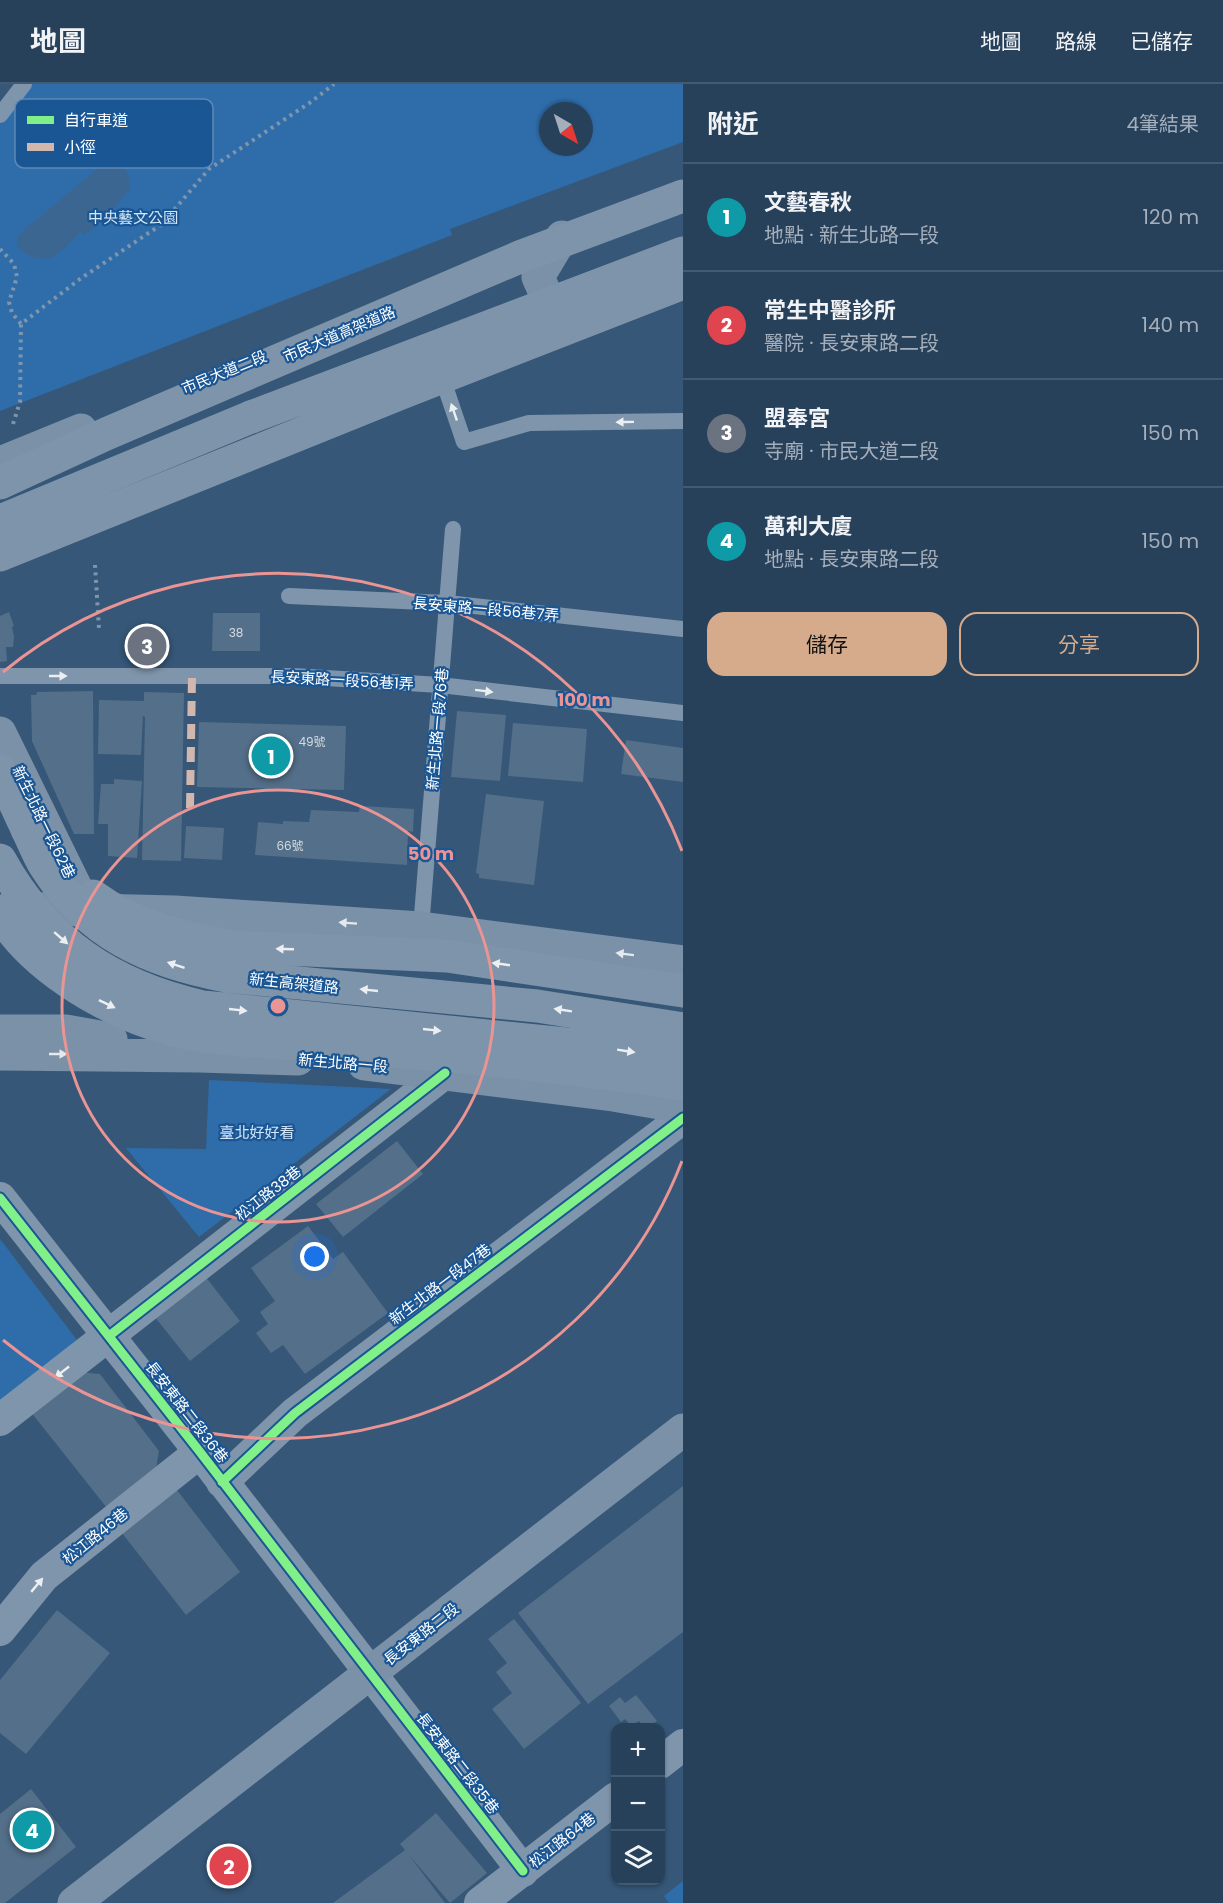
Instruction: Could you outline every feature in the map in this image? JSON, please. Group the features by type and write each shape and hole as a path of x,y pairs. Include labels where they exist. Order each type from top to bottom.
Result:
{"highway":[{"name":"市民大道高架道路","path":"0,483 106,434 522,256 683,194"},
{"path":"0,521 251,417 683,253"},
{"path":"0,555 404,392 683,283"},
{"name":"新生高架道路","path":"0,771 45,866 84,914 107,932 136,949 190,970 226,976 537,1006 683,1029"},
{"path":"27,829 54,862 102,903 125,917 178,936 234,947 447,956 683,991"},
{"path":"0,860 28,905 54,933 105,971 171,1000 203,1007 616,1049 683,1060"},
{"path":"0,913 24,942 63,978 91,996 118,1009 147,1022 180,1032 256,1041 455,1056 651,1079 683,1085"}],"street":[{"name":"市民大道二段","path":"0,463 490,265 683,194"},
{"path":"562,237 538,277 558,322 599,328"},
{"path":"490,265 520,270 547,330 522,357"},
{"path":"0,562 373,413 683,297"},
{"name":"新生北路一段62巷","path":"0,733 87,910"},
{"path":"0,908 175,912 421,928 683,962"},
{"path":"0,1031 66,1031 199,1056"},
{"name":"新生北路一段","path":"0,1054 325,1060 613,1095 683,1107"},
{"name":"松江路38巷","path":"0,1420 445,1073"},
{"name":"新生北路一段47巷","path":"222,1482 295,1413 683,1118"},
{"name":"長安東路二段36巷","path":"0,1198 370,1673"},
{"name":"長安東路二段","path":"74,1903 683,1430"},
{"name":"松江路46巷","path":"0,1630 45,1576 200,1452"},
{"name":"長安東路二段35巷","path":"370,1673 523,1871"},
{"path":"665,1758 683,1745"},
{"name":"松江路64巷","path":"480,1903 611,1801"}],"lane":[{"path":"0,115 24,84"},
{"path":"445,386 464,442 529,423 683,421"},
{"name":"新生北路一段76巷","path":"421,928 453,530"},
{"name":"長安東路一段56巷7弄","path":"289,596 447,603 683,629"},
{"name":"長安東路一段56巷1弄","path":"0,676 294,676 440,685 683,712"}],"path":[{"path":"213,167 334,84"},
{"path":"21,324 80,279 162,224 212,168"},
{"path":"0,249 14,264 17,277 9,302 12,313 21,324 20,402 0,463"},
{"path":"95,565 99,629"}],"green space":[{"name":"中央藝文公園","path":"32,84 683,84 683,142 450,229 452,235 0,411 0,124 15,105 15,168 213,168 213,99 20,99"},
{"name":"臺北好好看","path":"209,1080 391,1089 199,1237 126,1148 206,1149"},
{"path":"0,1239 77,1340 0,1402"},
{"path":"683,1881 683,1903 669,1903 664,1896"}],"shaded area":[{"path":"98,168 124,168 128,174 130,189 106,217 84,236 81,232 54,256 44,259 27,255 22,251 17,243 23,231"}],"building":[{"path":"9,612 14,626 12,627 13,647 6,647 7,661 0,662 0,616"},
{"path":"213,613 260,613 260,651 212,651"},
{"path":"93,691 94,834 74,834 32,741 31,695 36,695 37,692"},
{"path":"144,692 184,693 181,861 142,860 145,717 143,716 141,755 98,754 99,700 144,701"},
{"path":"457,711 506,715 500,781 451,777"},
{"path":"199,722 346,726 344,790 197,787"},
{"path":"513,723 587,729 583,782 508,776"},
{"path":"626,740 683,748 683,782 621,774"},
{"path":"114,779 142,781 137,858 108,856 108,824 98,824 101,784 114,784"},
{"path":"486,794 544,801 534,885 479,878 479,874 476,873"},
{"path":"360,806 414,809 413,832 408,831 407,865 255,855 258,822 283,824 283,821 309,822 311,810 359,812"},
{"path":"186,826 224,828 222,860 184,858"},
{"path":"397,1141 423,1174 343,1237 316,1204"},
{"path":"308,1226 333,1259 343,1252 388,1313 305,1374 283,1345 271,1353 256,1333 268,1324 260,1312 275,1301 251,1268"},
{"path":"205,1276 240,1321 190,1361 154,1316"},
{"path":"78,1372 100,1374 159,1451 156,1469 107,1508 30,1411"},
{"path":"683,1486 683,1632 588,1704 518,1613"},
{"path":"177,1490 240,1572 186,1615 122,1533"},
{"path":"57,1610 110,1653 26,1754 0,1733 0,1680"},
{"path":"514,1619 581,1703 524,1749 492,1709 512,1693 496,1672 507,1663 488,1639"},
{"path":"636,1695 657,1721 654,1723 639,1721 628,1723 625,1719 621,1722 609,1706 620,1697 625,1703"},
{"path":"31,1789 76,1847 5,1903 0,1903 0,1814"},
{"path":"436,1813 487,1873 450,1903 409,1855 445,1903 333,1903 405,1850 400,1844"}],"marked path":[{"path":"190,808 192,676"}],"cycle path":[{"path":"109,1336 445,1073"},
{"path":"222,1482 295,1413 683,1118"},
{"path":"0,1198 200,1452 523,1871"}],"place":[{"name":"盟奉宮","path":"147,646"},
{"name":"文藝春秋","path":"271,756"},
{"name":"萬利大廈","path":"32,1830"},
{"name":"常生中醫診所","path":"229,1866"}]}
